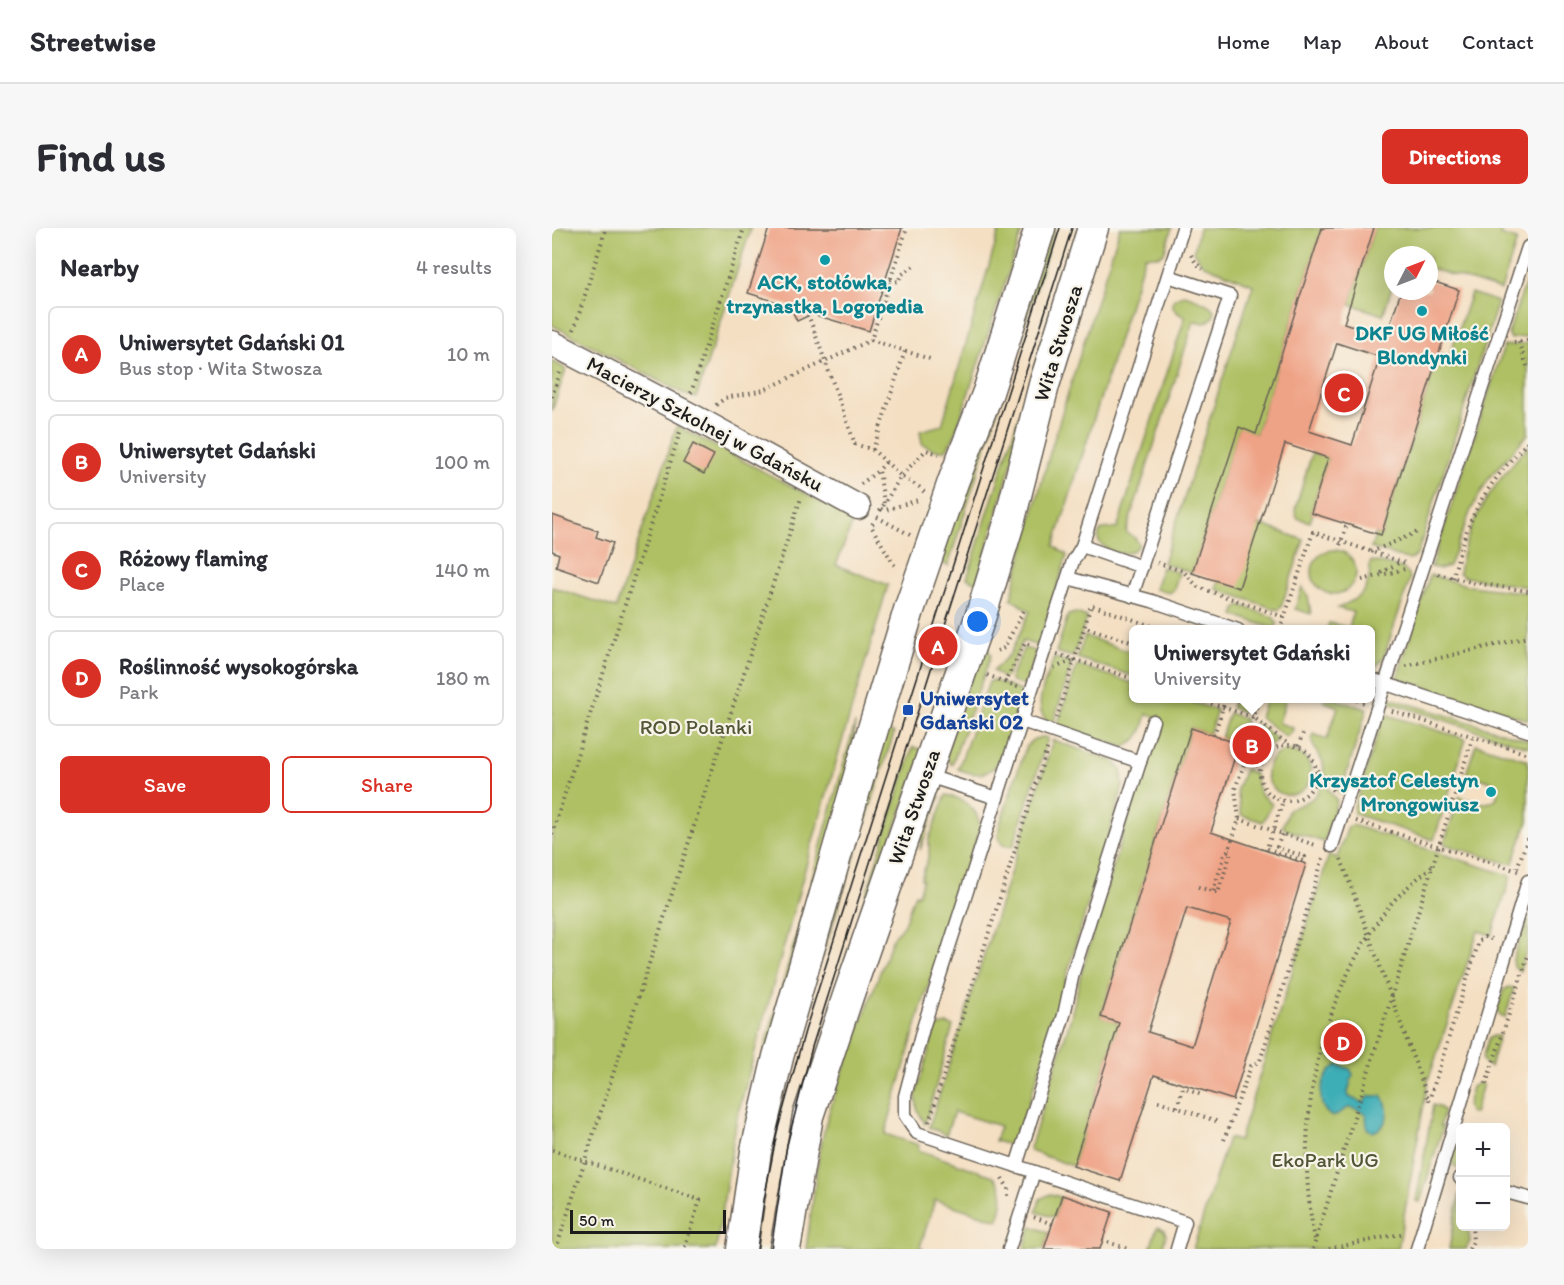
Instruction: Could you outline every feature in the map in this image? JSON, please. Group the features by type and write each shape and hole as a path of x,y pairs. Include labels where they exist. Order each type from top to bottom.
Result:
{"street":[{"path":"741,1249 756,1151 778,1057 862,762 909,610 953,482 988,392 1040,228"},
{"name":"Wita Stwosza","path":"785,1249 808,1116 981,615 1010,523 1044,385 1093,228"},
{"name":"Macierzy Szkolnej w Gdańsku","path":"560,347 807,478 869,508"}],"lane":[{"path":"1177,1249 1185,1222 917,1132 905,1115 905,1096 923,1028 1073,561 1082,546 1183,228"},
{"path":"1332,846 1420,568 1528,247"},
{"path":"1132,596 1230,296 1167,276"},
{"path":"1082,546 1142,567"},
{"path":"1068,578 1222,625"},
{"path":"1375,681 1528,731"},
{"path":"1022,721 1140,762"},
{"path":"1016,1166 1064,1015 1073,973 1153,721"},
{"path":"925,775 997,798"},
{"path":"1417,1249 1525,899 1525,877"},
{"path":"1009,1249 1034,1172"},
{"path":"1510,1193 1528,1198"}],"path":[{"path":"552,397 560,347 606,228"},
{"path":"552,834 694,417 744,228"},
{"path":"871,340 907,228"},
{"path":"891,279 898,282 901,275 917,264"},
{"path":"808,314 855,444 873,450 901,476"},
{"path":"694,417 725,399 764,390 871,340 930,359"},
{"path":"1528,340 1519,342 1528,369"},
{"path":"873,450 904,351"},
{"path":"1453,578 1460,545 1475,510 1494,481 1528,441"},
{"path":"869,508 884,504 901,476 926,450"},
{"path":"884,504 879,470 886,462"},
{"path":"556,1249 807,478"},
{"path":"869,508 886,510 927,496"},
{"path":"869,508 871,526 899,572"},
{"path":"884,521 914,537"},
{"path":"1341,544 1347,524"},
{"path":"1371,552 1422,530 1435,527"},
{"path":"1282,625 1313,532 1341,544 1453,578 1475,584 1528,591"},
{"path":"1378,575 1400,561"},
{"path":"1163,565 1183,571 1198,587 1284,617"},
{"path":"1362,580 1420,568"},
{"path":"925,1135 1091,605 1149,625"},
{"path":"1006,644 1025,608"},
{"path":"1088,628 1129,641"},
{"path":"1391,665 1400,668 1528,637"},
{"path":"1005,682 1025,643 1038,648"},
{"path":"1056,654 1129,677"},
{"path":"987,675 1014,685"},
{"path":"1207,703 1253,717 1289,744"},
{"path":"1214,735 1225,703"},
{"path":"1198,887 1213,891 1239,819 1235,789 1245,761 1244,748 1257,703"},
{"path":"1364,703 1528,753"},
{"path":"1299,746 1304,731"},
{"path":"1313,1249 1473,736"},
{"path":"1316,769 1316,780 1311,789 1304,797 1293,801 1283,801 1272,796 1264,789 1260,778 1260,767 1270,750 1289,744 1299,746 1310,755 1316,769 1343,811 1438,847 1516,871 1525,877"},
{"path":"1245,761 1260,767"},
{"path":"1282,834 1277,847 1305,857 1303,861 1267,850 1283,801"},
{"path":"1224,1140 1251,1066 1260,1061 1326,849 1239,819"},
{"path":"1514,881 1528,838"},
{"path":"1332,846 1339,852 1429,1101 1479,942 1484,937 1495,940 1498,931"},
{"path":"1316,1240 1311,1220 1307,1161 1309,1117 1314,1080 1341,987 1369,934 1388,908 1407,887 1432,866"},
{"path":"1483,1093 1528,956"},
{"path":"1177,1107 1183,1088 1202,1095"},
{"path":"1158,1101 1219,1122"},
{"path":"552,1150 700,1200 684,1249"},
{"path":"997,1175 1003,1179 1008,1188 1009,1198"},
{"path":"1469,1249 1473,1242 1472,1231"},
{"path":"1329,1249 1400,1234"},
{"path":"1102,1240 1119,1248 1128,1249"}],"green space":[{"path":"552,228 751,228 696,398 686,395 552,325"},
{"path":"1000,228 1023,228 954,437 946,450 934,450 922,444 920,431 942,425"},
{"path":"1050,228 1055,228 948,566 939,561"},
{"path":"1079,228 977,583 967,578"},
{"path":"1120,228 1172,228 1164,253 1159,256 1145,256 1054,546 1067,555 1038,646 1023,641 1006,677 1003,678 993,671 1010,654 1030,611 1011,599 1035,505"},
{"path":"1199,228 1322,228 1256,434 1239,428 1192,573 1163,563 1253,285 1202,264 1194,251"},
{"path":"1374,228 1502,228 1500,235 1517,240 1501,290 1438,271 1438,246 1384,246 1384,300 1388,300 1383,315 1350,304"},
{"path":"1528,275 1528,336 1511,339 1508,334"},
{"path":"1471,293 1498,302 1417,555 1410,560 1371,548 1376,533 1381,535 1439,354 1449,357"},
{"path":"1185,295 1209,305 1214,313 1212,318 1205,323 1194,321 1126,532 1135,538 1139,545 1129,552 1118,553 1102,545 1098,540 1098,535 1104,529 1117,529 1185,317 1177,312 1172,302"},
{"path":"1528,343 1528,434 1489,478 1471,510 1449,566 1440,569 1431,567 1504,346"},
{"path":"552,361 566,369 552,411"},
{"name":"ROD Polanki","path":"677,426 854,519 836,565 888,585 810,851 737,1117 716,1249 552,1249 552,587 616,608"},
{"path":"1528,446 1528,587 1465,577 1459,573 1475,520 1493,489"},
{"path":"1312,453 1328,458 1310,522 1297,518 1295,510"},
{"path":"1260,524 1304,540 1278,610 1216,589 1219,581"},
{"path":"1334,550 1349,557 1356,572 1349,587 1334,594 1319,587 1312,572 1319,557"},
{"path":"1372,561 1402,568 1409,574 1410,579 1383,659 1375,666 1375,625 1350,625 1353,612 1338,608 1363,592 1370,573"},
{"path":"1162,567 1179,573 1174,589 1170,593 1155,589"},
{"path":"1430,575 1470,586 1528,593 1528,720 1397,678"},
{"path":"1302,587 1308,596 1311,614 1295,609"},
{"path":"1240,605 1273,617 1276,625 1263,625 1234,615"},
{"path":"1076,613 1087,617 1073,657 1056,652 1068,615"},
{"path":"1085,636 1129,652 1129,675 1077,658"},
{"path":"980,644 987,647 991,655 952,765 947,760 946,752"},
{"path":"1024,648 1036,651 1025,686 1012,682 1010,679"},
{"path":"1054,658 1072,663 1053,724 1045,719 1040,703 1044,684"},
{"path":"1077,665 1129,682 1129,703 1195,703 1217,710 1209,734 1191,728 1101,1016 1119,1023 1073,1166 1030,1151 1030,1148 1070,1021 1081,974 1133,801 1162,719 1147,714 1137,738 1124,747 1057,726"},
{"path":"993,680 1023,692 1002,758 998,764 988,772 977,774 965,772 958,769 989,682"},
{"path":"1390,698 1528,740 1528,747 1388,702"},
{"path":"1232,703 1251,703 1248,713 1231,708"},
{"path":"1265,703 1285,703 1279,723 1293,728 1292,732 1286,737 1260,717"},
{"path":"1328,703 1347,703 1367,709 1340,794 1324,773 1323,762 1312,743 1313,734 1327,739 1338,707"},
{"path":"1229,713 1245,719 1237,743 1221,738"},
{"path":"1384,714 1466,739 1434,840 1354,814"},
{"path":"855,723 852,759 733,1249 726,1249 750,1102"},
{"path":"1258,724 1278,740 1252,758 1250,753"},
{"path":"884,729 894,733 822,958"},
{"path":"1048,738 1013,847 1003,845 998,838 999,827 1026,747 1034,739"},
{"path":"1053,740 1113,761 1121,769 1123,786 1056,1019 1016,1142 1013,1146 995,1141 1000,1126 954,1112 946,1135 929,1127"},
{"path":"1476,744 1528,760 1528,821 1513,863 1506,863 1444,844 1459,797 1484,803 1494,800 1497,796 1498,789 1492,782 1466,774"},
{"path":"913,747 924,750 838,983"},
{"path":"1289,751 1304,758 1311,773 1304,788 1289,795 1274,788 1267,773 1274,758"},
{"path":"1245,769 1255,774 1259,792 1272,804 1263,822 1241,815 1237,789"},
{"path":"1323,782 1337,801 1324,842 1284,829 1283,825 1289,809 1314,797"},
{"path":"946,795 970,806 977,816 980,829 921,1008 885,1134 919,1145 918,1150 993,1176 1002,1191 998,1220 935,1200 920,1247 923,1249 806,1249 826,1122 894,935 903,926 915,894 918,895 929,855 929,839"},
{"path":"940,796 920,850 923,816 933,797"},
{"name":"EkoPark UG","path":"1352,825 1511,876 1492,935 1478,931 1428,1081 1398,1249 1193,1249 1228,1138 1239,1141 1329,855 1337,858 1348,827"},
{"path":"1528,919 1528,945 1520,971 1514,966 1513,959"},
{"path":"1508,987 1514,988 1505,1018 1500,1016 1497,1010 1503,991"},
{"path":"946,1024 953,1026 925,1124 917,1109 916,1095 933,1036 937,1027"},
{"path":"1499,1036 1490,1067 1482,1059 1488,1039"},
{"path":"1478,1083 1483,1084 1474,1114 1469,1112 1467,1106 1472,1087"},
{"path":"1433,1105 1444,1111 1440,1126 1443,1127 1420,1202 1416,1201"},
{"path":"1456,1142 1456,1167 1451,1163"},
{"path":"1050,1194 1061,1197 1054,1217 1036,1212 1040,1199"},
{"path":"1456,1213 1456,1231 1469,1231 1470,1241 1466,1249 1449,1249"},
{"path":"1031,1226 1049,1233 1044,1249 1024,1249"},
{"path":"1157,1227 1164,1230 1166,1235 1162,1249 1150,1249"}],"water":[{"path":"1338,1065 1350,1069 1353,1074 1348,1092 1349,1097 1363,1103 1369,1096 1382,1096 1387,1107 1387,1117 1378,1130 1372,1132 1367,1128 1366,1114 1354,1109 1348,1108 1333,1117 1327,1113 1321,1099 1321,1091 1327,1076"}],"building":[{"name":"ACK, stołówka, trzynastka, Logopedia","path":"769,228 902,228 869,331 812,314 797,321 790,306 748,293"},
{"path":"1322,228 1374,228 1344,323 1386,337 1398,300 1438,300 1438,283 1459,290 1381,535 1311,513 1328,458 1285,444 1239,588 1192,573 1239,427 1256,434","holes":["1337,343 1380,357 1352,445 1309,431"]},
{"path":"693,444 714,455 704,474 683,463"},
{"path":"552,515 598,531 596,537 613,543 599,582 556,567 559,554 552,551"},
{"path":"1191,728 1239,744 1211,832 1306,864 1233,1100 1154,1075 1120,1181 1073,1166 1119,1023 1101,1017","holes":["1187,908 1231,921 1192,1046 1148,1032"]},
{"path":"1062,1195 1112,1212 1100,1249 1044,1249"}],"tram line":[{"path":"757,1249 777,1132 805,1031 1060,228"},
{"path":"771,1249 787,1145 812,1047 1072,228"}],"place":[{"name":"ACK, stołówka, trzynastka, Logopedia","path":"825,260"},
{"name":"DKF UG Miłość Blondynki","path":"1422,311"},
{"name":"Różowy flaming","path":"1344,393"},
{"name":"Uniwersytet Gdański 01","path":"938,646"},
{"name":"Uniwersytet Gdański 02","path":"908,710"},
{"name":"Uniwersytet Gdański","path":"1252,745"},
{"name":"Krzysztof Celestyn Mrongowiusz","path":"1491,792"},
{"name":"Roślinność wysokogórska","path":"1343,1042"}]}
